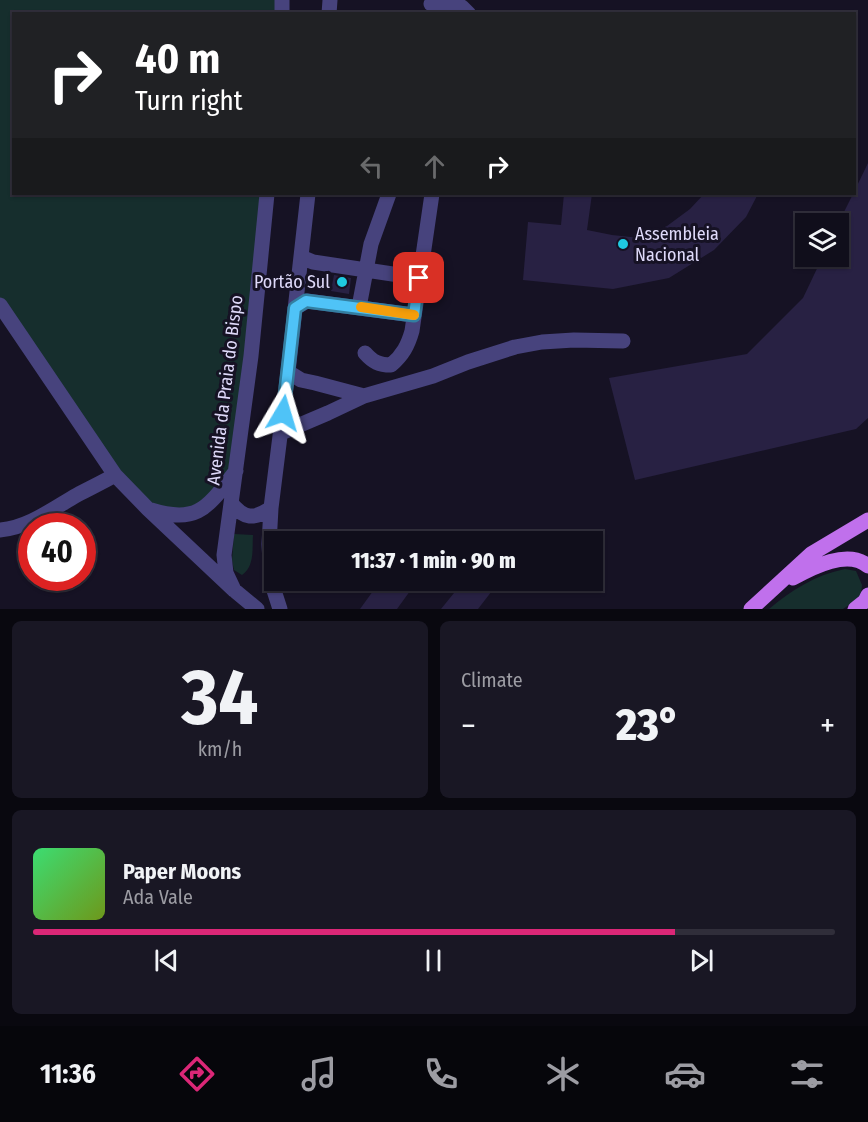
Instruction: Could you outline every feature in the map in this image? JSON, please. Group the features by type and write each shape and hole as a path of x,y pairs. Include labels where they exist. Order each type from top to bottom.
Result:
{"main road":[{"path":"751,609 811,554 868,520"},
{"path":"767,594 800,574 832,560 853,558 868,566"},
{"path":"855,609 865,602 868,595"}],"street":[{"path":"430,6 464,8"},
{"name":"Avenida da Praia do Bispo","path":"234,590 226,573 224,555 251,356 267,195"},
{"path":"280,609 271,581 269,544 271,508 308,195"},
{"path":"359,307 371,244 389,195"},
{"path":"365,353 380,365 391,365 402,356 407,347 412,331 432,195"},
{"path":"301,257 313,262 419,278"},
{"path":"295,308 306,301 414,315"},
{"path":"0,305 116,475 148,509 256,609"},
{"path":"281,433 364,396 433,376 515,347 574,340 622,341"},
{"path":"288,372 301,381 364,396"},
{"path":"148,509 176,516 194,514 213,499 236,470"},
{"path":"0,530 31,522 116,475"},
{"path":"231,502 239,512 249,516 259,516 271,508"}],"green space":[{"path":"0,0 282,0 282,12 12,12 12,195 267,195 236,470 194,514 148,509 0,305"},
{"path":"234,534 253,535 251,562 242,575 234,570 232,560"},
{"path":"845,569 856,571 862,585 861,594 843,609 769,609 804,584"}],"building":[{"path":"868,163 868,418 856,429 635,480 609,378 747,354 803,298 818,267 849,267 849,213 844,213 852,195 856,195 856,188"},
{"name":"Assembleia Nacional","path":"564,195 592,195 587,230 640,238 667,226 690,209 703,195 757,195 746,217 714,250 669,278 613,289 523,280 528,222 561,225"},
{"name":"Portão Sul","path":"334,275 351,278 349,294 331,291"},
{"path":"373,591 410,591 397,609 360,609"},
{"path":"451,591 492,591 478,609 441,609 454,593"}],"slow traffic":[{"path":"361,307 414,315"}],"place":[{"name":"Assembleia Nacional","path":"623,244"},
{"name":"Portão Sul","path":"342,282"}],"route":[{"path":"283,413 295,308 306,301 414,315 419,278"}]}
